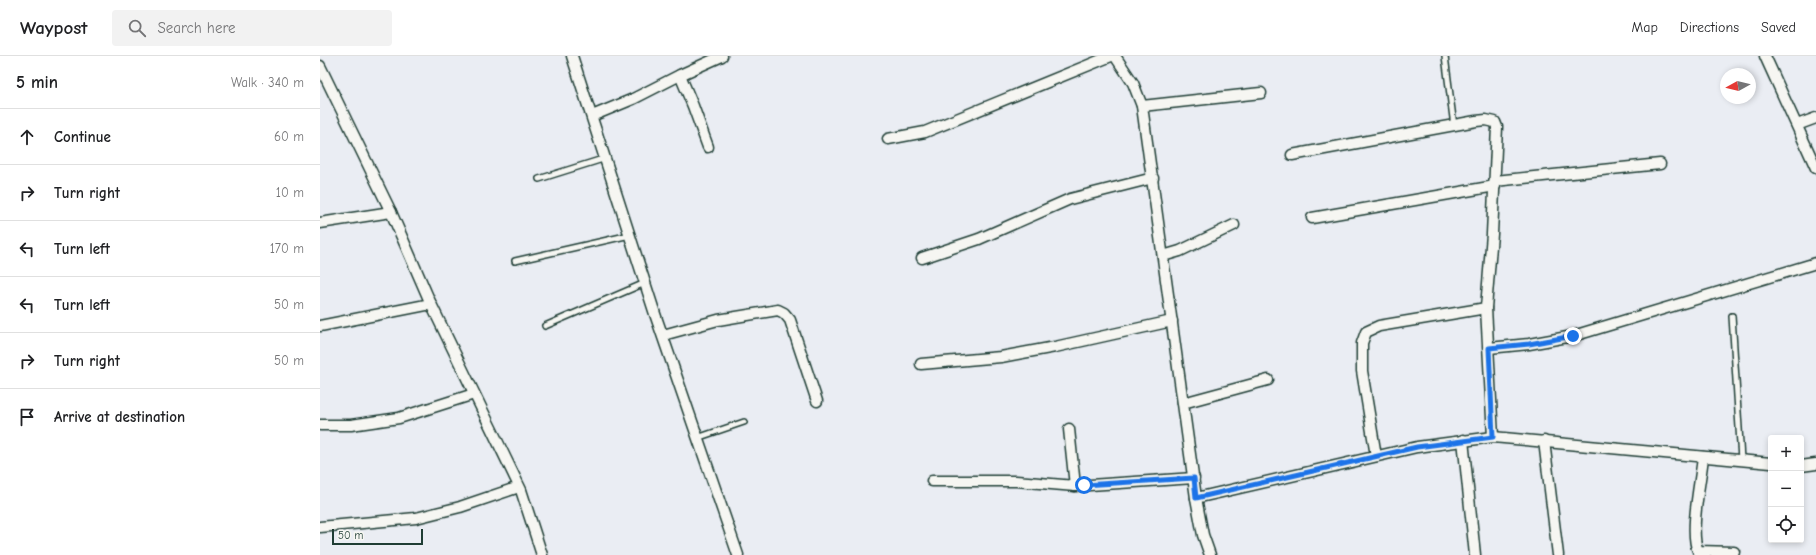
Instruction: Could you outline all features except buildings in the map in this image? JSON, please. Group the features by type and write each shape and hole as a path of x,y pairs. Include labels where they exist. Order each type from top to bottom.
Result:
{"street":[{"path":"572,56 645,282 738,555"},
{"path":"592,116 633,100 680,75 722,56"},
{"path":"888,139 925,132 1111,56"},
{"path":"1115,56 1133,83 1142,106 1196,498 1203,535 1209,555"},
{"path":"1766,56 1816,168"},
{"path":"320,66 391,212 431,304 519,487 542,555"},
{"path":"680,75 708,147"},
{"path":"1142,106 1261,93"},
{"path":"1797,124 1816,118"},
{"path":"1292,155 1486,120 1495,122 1498,127 1486,308 1493,437"},
{"path":"1312,218 1495,183 1660,164"},
{"path":"922,258 979,239 1070,200 1102,190 1153,178"},
{"path":"320,223 391,212"},
{"path":"1163,256 1180,251 1234,225"},
{"path":"1489,348 1529,344 1573,336 1816,262"},
{"path":"320,326 431,304"},
{"path":"1376,456 1362,371 1362,343 1366,332 1379,326 1486,308"},
{"path":"663,335 718,320 778,310 784,313 790,320 817,401"},
{"path":"921,364 1001,357 1056,347 1172,321"},
{"path":"1183,402 1268,380"},
{"path":"320,425 351,425 399,418 474,394"},
{"path":"1069,429 1075,486"},
{"path":"1196,498 1376,456 1463,440 1493,437 1768,463"},
{"path":"1463,440 1475,555"},
{"path":"1544,442 1558,555"},
{"path":"1703,457 1695,521 1695,543 1698,550 1734,552"},
{"path":"1804,466 1816,464"},
{"path":"932,481 1016,481 1075,486 1194,478"},
{"path":"320,527 416,518 460,507 519,487"}],"lane":[{"path":"1445,56 1454,126"},
{"path":"539,179 606,158"},
{"path":"515,262 630,236"},
{"path":"545,326 645,282"},
{"path":"1732,316 1741,460"},
{"path":"697,438 744,422"}],"route":[{"path":"1084,485 1194,478 1196,498 1417,447 1493,437 1489,348 1529,344 1573,336"}]}
